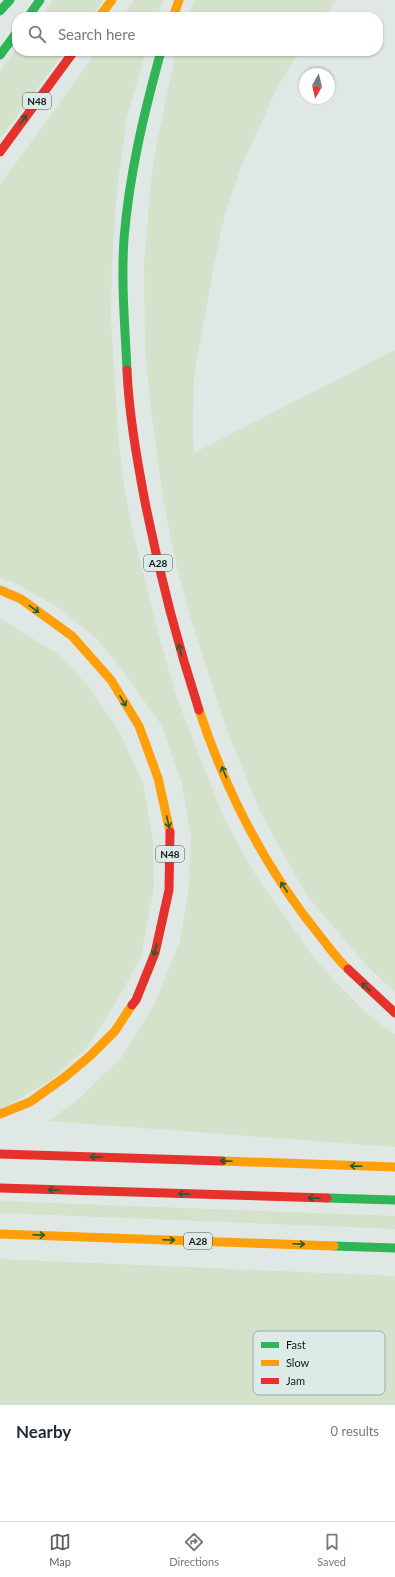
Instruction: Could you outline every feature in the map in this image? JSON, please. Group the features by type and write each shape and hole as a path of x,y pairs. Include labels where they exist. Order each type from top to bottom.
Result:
{"highway":[{"path":"0,11 10,0"},
{"path":"32,12 40,0"},
{"path":"104,12 112,0"},
{"path":"174,12 179,0"},
{"path":"0,55 12,39"},
{"name":"N48","path":"0,152 70,56"},
{"name":"A28","path":"160,56 143,116 128,199 124,242 124,294 128,393 139,470 160,573 184,666 239,808 285,889 344,966 395,1013"},
{"name":"N48","path":"0,590 21,599 72,636 111,680 139,726 158,778 170,830 169,890 155,953 136,1000 115,1031 90,1056 65,1077 30,1102 0,1114"},
{"path":"0,1154 395,1167"},
{"path":"0,1188 395,1200"},
{"name":"A28","path":"0,1234 395,1248"}],"green space":[{"path":"53,0 103,0 95,12 44,12"},
{"path":"134,0 163,0 159,12 126,12"},
{"path":"194,0 337,0 328,12 189,12"},
{"path":"12,55 12,56 61,56 0,139 0,71"},
{"path":"93,56 145,56 127,117 117,189 112,260 111,320 119,445 124,485 132,527 156,625 176,696 224,818 253,871 317,962 364,1011 395,1035 395,1147 48,1121 75,1102 121,1058 154,1005 179,944 188,895 191,835 181,781 162,726 122,670 98,640 59,608 15,583 0,578 0,185"},
{"path":"175,56 297,56 278,86 241,167 225,214 214,265 194,376 194,453 395,350 395,992 368,967 307,896 260,812 226,728 191,619 175,560 163,499 150,403 145,350 144,261 153,162"},
{"path":"0,618 59,655 89,687 120,733 143,783 153,840 154,887 141,957 112,1009 87,1047 51,1080 0,1110"},
{"path":"0,1201 395,1216 395,1229 0,1213"},
{"path":"0,1259 395,1276 395,1405 0,1405"}],"traffic: fast":[{"path":"0,11 10,0"},
{"path":"32,12 40,0"},
{"path":"0,55 12,39"},
{"path":"127,370 123,272 126,215 138,144 160,56"},
{"path":"327,1198 395,1200"},
{"path":"334,1246 395,1248"}],"traffic: slow":[{"path":"103,12 112,0"},
{"path":"175,12 179,0"},
{"path":"0,590 21,599 72,636 111,680 139,726 158,778 170,832"},
{"path":"199,710 235,800 265,857 300,911 333,953 348,969"},
{"path":"0,1114 30,1102 65,1077 90,1056 115,1031 132,1005"},
{"path":"222,1161 395,1167"},
{"path":"0,1234 334,1246"}],"traffic: jam":[{"path":"0,152 70,56"},
{"path":"127,370 134,437 150,528 162,581 199,710"},
{"path":"132,1005 136,1000 155,953 169,890 170,832"},
{"path":"348,969 395,1013"},
{"path":"0,1154 222,1161"},
{"path":"0,1188 327,1198"}]}
